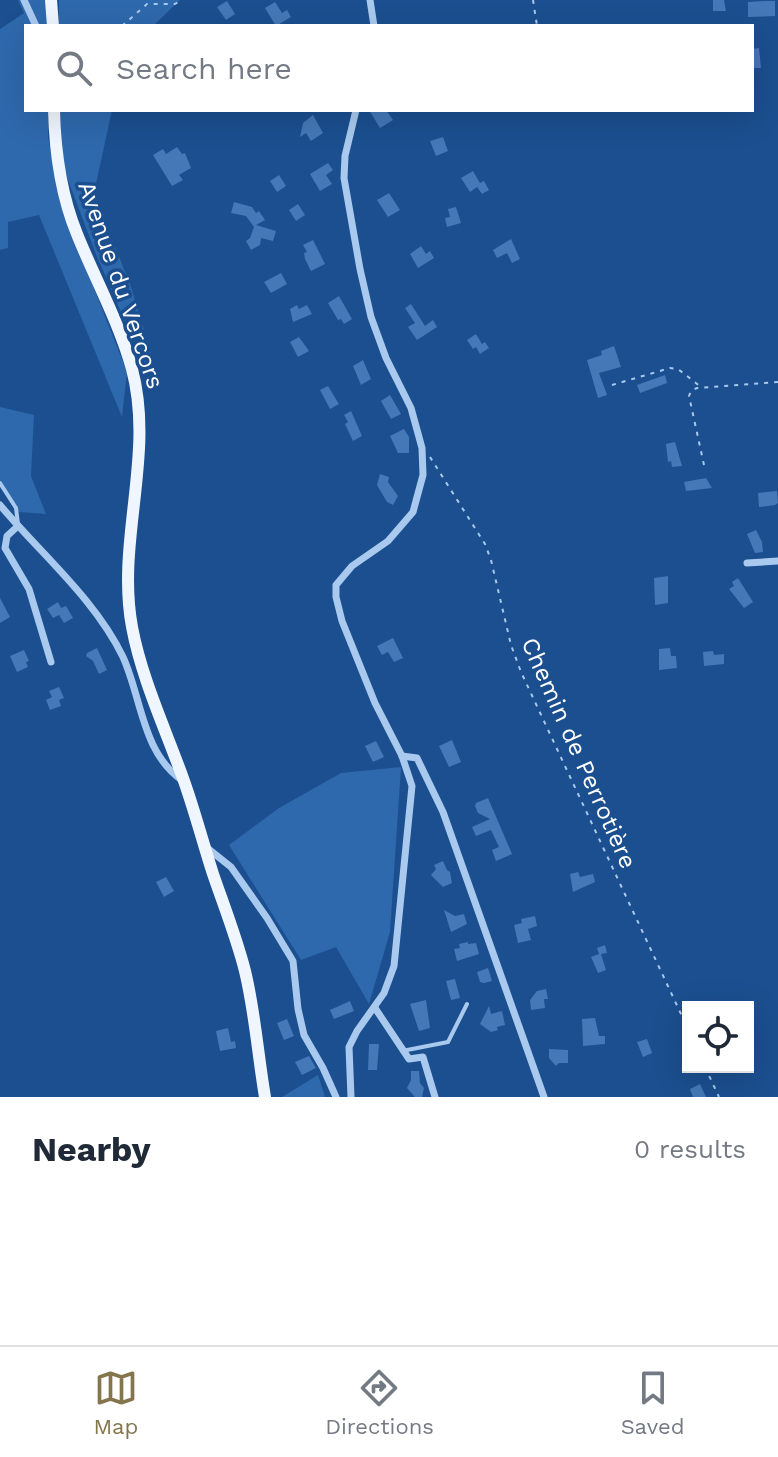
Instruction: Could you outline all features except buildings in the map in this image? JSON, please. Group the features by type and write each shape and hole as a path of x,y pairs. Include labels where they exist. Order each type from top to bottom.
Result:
{"main road":[{"path":"51,0 53,24"},
{"name":"Avenue du Vercors","path":"54,112 56,148 67,205 117,325 132,368 140,407 139,461 128,596 143,670 185,783 245,972 265,1097"}],"street":[{"path":"24,0 35,24"},
{"path":"370,0 374,24"},
{"path":"351,1097 349,1047 375,1008 394,966 412,786 402,756 375,703 342,621 336,585 352,566 388,541 413,512 423,475 422,448 415,418 386,358 371,317 360,269 344,178 345,156 356,112"},
{"path":"0,505 74,588 103,626 123,657 151,743 170,772 185,783"},
{"path":"18,526 7,536 5,548 29,589 51,662"},
{"path":"747,563 778,561"},
{"path":"402,756 417,758 443,812 544,1097"},
{"path":"204,846 231,867 293,961 304,1035 336,1097"},
{"path":"375,1008 409,1059 423,1057 435,1097"}],"lane":[{"path":"0,483 16,508 18,526"},
{"path":"402,1051 448,1042 467,1004"}],"path":[{"path":"124,24 147,4 175,4 182,0"},
{"path":"533,0 537,24"},
{"path":"612,385 670,368 678,369 702,388"},
{"path":"704,465 689,396 691,391 778,382"},
{"name":"Chemin de Perrotière","path":"422,448 437,465 485,544 521,672 682,1016"},
{"path":"708,1073 719,1097"}],"shaded area":[{"path":"18,0 46,0 49,24 24,24 24,112 48,112 48,137 62,207 127,372 122,417 39,215 8,222 8,248 0,250 0,29 24,13"},
{"path":"59,0 180,0 155,24 59,24"},
{"path":"60,112 112,112 94,193 131,287 151,353 145,368 96,254 63,167"},
{"path":"0,407 34,415 31,476 46,514 19,512 0,483"},
{"path":"401,767 390,932 369,1004 336,947 301,960 229,845 279,808 341,773"},
{"path":"318,1075 325,1097 282,1097"}]}
